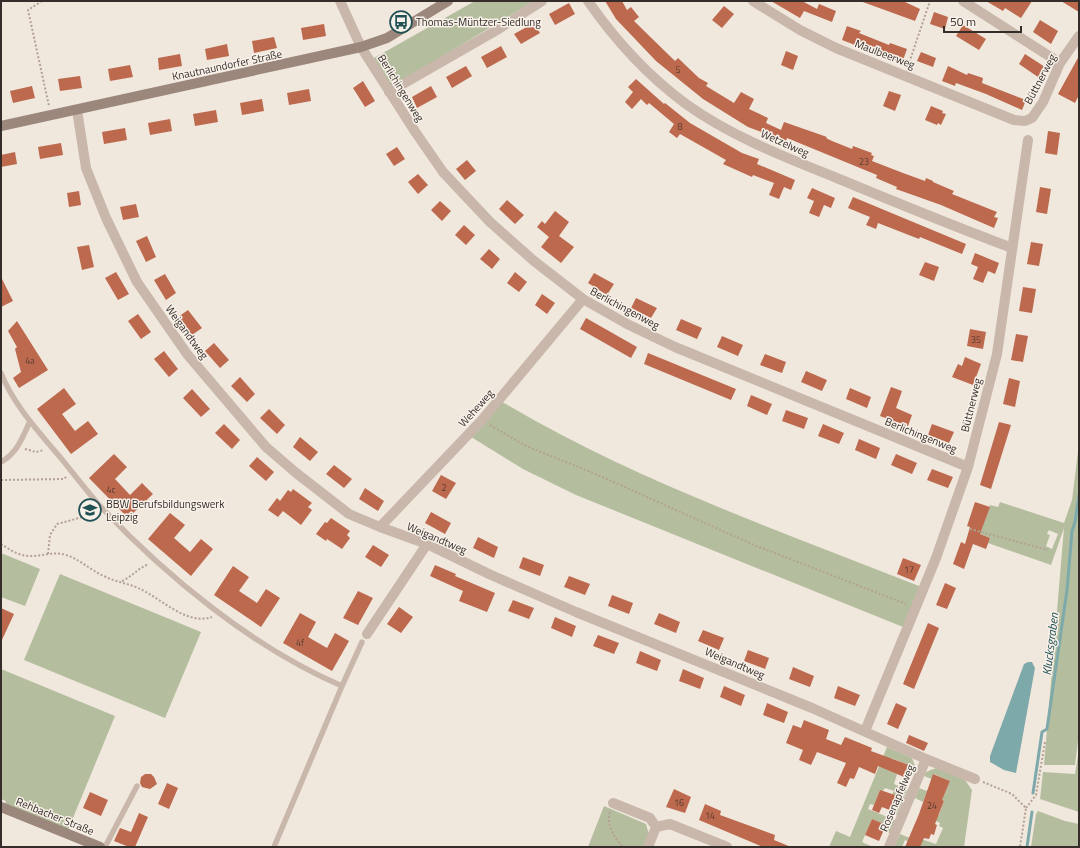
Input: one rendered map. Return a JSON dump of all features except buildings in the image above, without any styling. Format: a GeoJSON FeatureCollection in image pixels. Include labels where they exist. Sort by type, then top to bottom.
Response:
{"type":"FeatureCollection","features":[{"type":"Feature","properties":{"kind":"main road","name":"Knautnaundorfer Straße"},"geometry":{"type":"LineString","coordinates":[[1,126],[361,47],[387,38],[448,1]]}},
{"type":"Feature","properties":{"kind":"main road","name":"Rehbacher Straße"},"geometry":{"type":"LineString","coordinates":[[1,807],[100,847]]}},
{"type":"Feature","properties":{"kind":"street","name":"Berlichingenweg"},"geometry":{"type":"LineString","coordinates":[[340,1],[361,47],[389,92],[443,172],[496,226],[534,261],[583,299],[627,324],[675,347],[968,467]]}},
{"type":"Feature","properties":{"kind":"street"},"geometry":{"type":"LineString","coordinates":[[389,92],[497,30],[542,1]]}},
{"type":"Feature","properties":{"kind":"street","name":"Wetzelweg"},"geometry":{"type":"LineString","coordinates":[[588,1],[621,44],[655,79],[686,104],[736,134],[789,158],[1012,248]]}},
{"type":"Feature","properties":{"kind":"street","name":"Maulbeerweg"},"geometry":{"type":"LineString","coordinates":[[753,1],[770,13],[836,48],[1014,120]]}},
{"type":"Feature","properties":{"kind":"street"},"geometry":{"type":"LineString","coordinates":[[963,1],[1060,63]]}},
{"type":"Feature","properties":{"kind":"street","name":"Büttnerweg"},"geometry":{"type":"LineString","coordinates":[[1014,120],[1025,121],[1032,118],[1043,102],[1060,63],[1079,36]]}},
{"type":"Feature","properties":{"kind":"street","name":"Weigandtweg"},"geometry":{"type":"LineString","coordinates":[[77,110],[86,168],[106,218],[137,282],[187,354],[266,447],[295,472],[349,514],[380,528],[428,544],[490,575],[576,612],[706,664],[976,779]]}},
{"type":"Feature","properties":{"kind":"street","name":"Büttnerweg"},"geometry":{"type":"LineString","coordinates":[[865,731],[948,528],[968,467],[997,354],[1028,140]]}},
{"type":"Feature","properties":{"kind":"street","name":"Weheweg"},"geometry":{"type":"LineString","coordinates":[[380,528],[482,420],[583,299]]}},
{"type":"Feature","properties":{"kind":"street"},"geometry":{"type":"LineString","coordinates":[[365,638],[428,544]]}},
{"type":"Feature","properties":{"kind":"street","name":"Rosenapfelweg"},"geometry":{"type":"LineString","coordinates":[[889,847],[926,759]]}},
{"type":"Feature","properties":{"kind":"street"},"geometry":{"type":"LineString","coordinates":[[613,803],[650,818],[656,827]]}},
{"type":"Feature","properties":{"kind":"street"},"geometry":{"type":"LineString","coordinates":[[656,827],[670,824],[726,847]]}},
{"type":"Feature","properties":{"kind":"street"},"geometry":{"type":"LineString","coordinates":[[648,847],[656,827]]}},
{"type":"Feature","properties":{"kind":"lane"},"geometry":{"type":"LineString","coordinates":[[1,373],[6,386],[30,421],[72,472],[100,505],[157,561],[221,613],[265,645],[342,686]]}},
{"type":"Feature","properties":{"kind":"lane"},"geometry":{"type":"LineString","coordinates":[[1,462],[18,446],[30,421]]}},
{"type":"Feature","properties":{"kind":"lane"},"geometry":{"type":"LineString","coordinates":[[274,847],[342,686],[365,638]]}},
{"type":"Feature","properties":{"kind":"lane"},"geometry":{"type":"LineString","coordinates":[[105,847],[137,786]]}},
{"type":"Feature","properties":{"kind":"path"},"geometry":{"type":"LineString","coordinates":[[42,1],[28,10],[50,115]]}},
{"type":"Feature","properties":{"kind":"path"},"geometry":{"type":"LineString","coordinates":[[905,75],[919,38],[930,1]]}},
{"type":"Feature","properties":{"kind":"path"},"geometry":{"type":"LineString","coordinates":[[482,420],[526,446],[591,472],[754,545],[916,608]]}},
{"type":"Feature","properties":{"kind":"path"},"geometry":{"type":"LineString","coordinates":[[18,446],[36,452],[52,447]]}},
{"type":"Feature","properties":{"kind":"path"},"geometry":{"type":"LineString","coordinates":[[1,480],[64,479],[72,472]]}},
{"type":"Feature","properties":{"kind":"path"},"geometry":{"type":"LineString","coordinates":[[48,554],[50,535],[57,524],[83,517],[93,512],[100,505]]}},
{"type":"Feature","properties":{"kind":"path"},"geometry":{"type":"LineString","coordinates":[[970,528],[1039,549],[1048,550]]}},
{"type":"Feature","properties":{"kind":"path"},"geometry":{"type":"LineString","coordinates":[[1,544],[19,554],[31,556],[63,554],[75,558],[106,577],[122,581],[147,591],[176,610],[195,618],[207,618],[221,613]]}},
{"type":"Feature","properties":{"kind":"path"},"geometry":{"type":"LineString","coordinates":[[122,581],[133,576],[141,567],[157,561]]}},
{"type":"Feature","properties":{"kind":"path"},"geometry":{"type":"LineString","coordinates":[[1020,847],[1026,808],[1036,794],[1045,742]]}},
{"type":"Feature","properties":{"kind":"path"},"geometry":{"type":"LineString","coordinates":[[976,779],[1012,794],[1026,808]]}},
{"type":"Feature","properties":{"kind":"path"},"geometry":{"type":"LineString","coordinates":[[613,803],[609,815],[611,827],[616,839],[623,847]]}},
{"type":"Feature","properties":{"kind":"green space"},"geometry":{"type":"Polygon","coordinates":[[[475,1],[534,1],[395,85],[390,86],[374,58],[475,1]]]}},
{"type":"Feature","properties":{"kind":"green space"},"geometry":{"type":"Polygon","coordinates":[[[499,400],[550,429],[654,480],[762,525],[924,588],[908,629],[576,495],[523,469],[468,435],[499,400]]]}},
{"type":"Feature","properties":{"kind":"green space"},"geometry":{"type":"Polygon","coordinates":[[[1079,444],[1079,733],[1075,765],[1044,765],[1064,528],[1051,565],[988,543],[990,538],[980,534],[990,505],[998,507],[1000,502],[1064,523],[1072,500],[1079,444]],[[1049,530],[1047,534],[1050,535],[1046,546],[1052,549],[1058,534],[1049,530]]]}},
{"type":"Feature","properties":{"kind":"green space"},"geometry":{"type":"Polygon","coordinates":[[[1,553],[40,569],[25,606],[1,597],[1,553]]]}},
{"type":"Feature","properties":{"kind":"green space"},"geometry":{"type":"Polygon","coordinates":[[[60,574],[201,632],[165,718],[24,660],[60,574]]]}},
{"type":"Feature","properties":{"kind":"green space"},"geometry":{"type":"Polygon","coordinates":[[[1,669],[115,716],[68,830],[5,804],[6,801],[1,799],[1,669]]]}},
{"type":"Feature","properties":{"kind":"green space"},"geometry":{"type":"Polygon","coordinates":[[[887,747],[912,758],[916,768],[914,774],[907,771],[909,765],[891,758],[886,769],[897,774],[894,784],[907,790],[897,815],[891,813],[898,797],[892,794],[894,791],[885,788],[883,791],[880,790],[874,805],[870,804],[868,809],[895,820],[890,833],[883,831],[885,825],[872,819],[862,842],[873,847],[829,847],[836,831],[850,837],[887,747]]]}},
{"type":"Feature","properties":{"kind":"green space"},"geometry":{"type":"Polygon","coordinates":[[[1079,749],[1079,812],[1040,799],[1043,772],[1075,774],[1079,749]]]}},
{"type":"Feature","properties":{"kind":"green space"},"geometry":{"type":"Polygon","coordinates":[[[936,768],[965,780],[972,790],[964,847],[920,847],[905,840],[902,847],[894,847],[900,834],[920,842],[921,839],[936,844],[943,828],[939,826],[940,823],[929,818],[931,813],[939,815],[944,801],[926,794],[923,802],[915,798],[919,788],[943,797],[950,781],[934,774],[932,779],[924,776],[926,772],[936,768]]]}},
{"type":"Feature","properties":{"kind":"green space"},"geometry":{"type":"Polygon","coordinates":[[[604,806],[646,824],[649,835],[644,847],[588,847],[604,806]]]}},
{"type":"Feature","properties":{"kind":"green space"},"geometry":{"type":"Polygon","coordinates":[[[1038,811],[1065,821],[1079,824],[1079,847],[1031,847],[1036,814],[1038,811]]]}},
{"type":"Feature","properties":{"kind":"water"},"geometry":{"type":"Polygon","coordinates":[[[1032,662],[1035,668],[1016,773],[1004,770],[990,762],[990,756],[1024,664],[1032,662]]]}},
{"type":"Feature","properties":{"kind":"waterway","name":"Klucksgraben"},"geometry":{"type":"LineString","coordinates":[[1033,793],[1042,732],[1047,729],[1067,590],[1072,531],[1075,522],[1079,495]]}},
{"type":"Feature","properties":{"kind":"waterway","name":"Klucksgraben"},"geometry":{"type":"LineString","coordinates":[[1027,847],[1032,812]]}},
{"type":"Feature","properties":{"kind":"place","name":"Thomas-Müntzer-Siedlung"},"geometry":{"type":"Point","coordinates":[401,22]}},
{"type":"Feature","properties":{"kind":"place","name":"BBW Berufsbildungswerk Leipzig"},"geometry":{"type":"Point","coordinates":[90,510]}}]}
